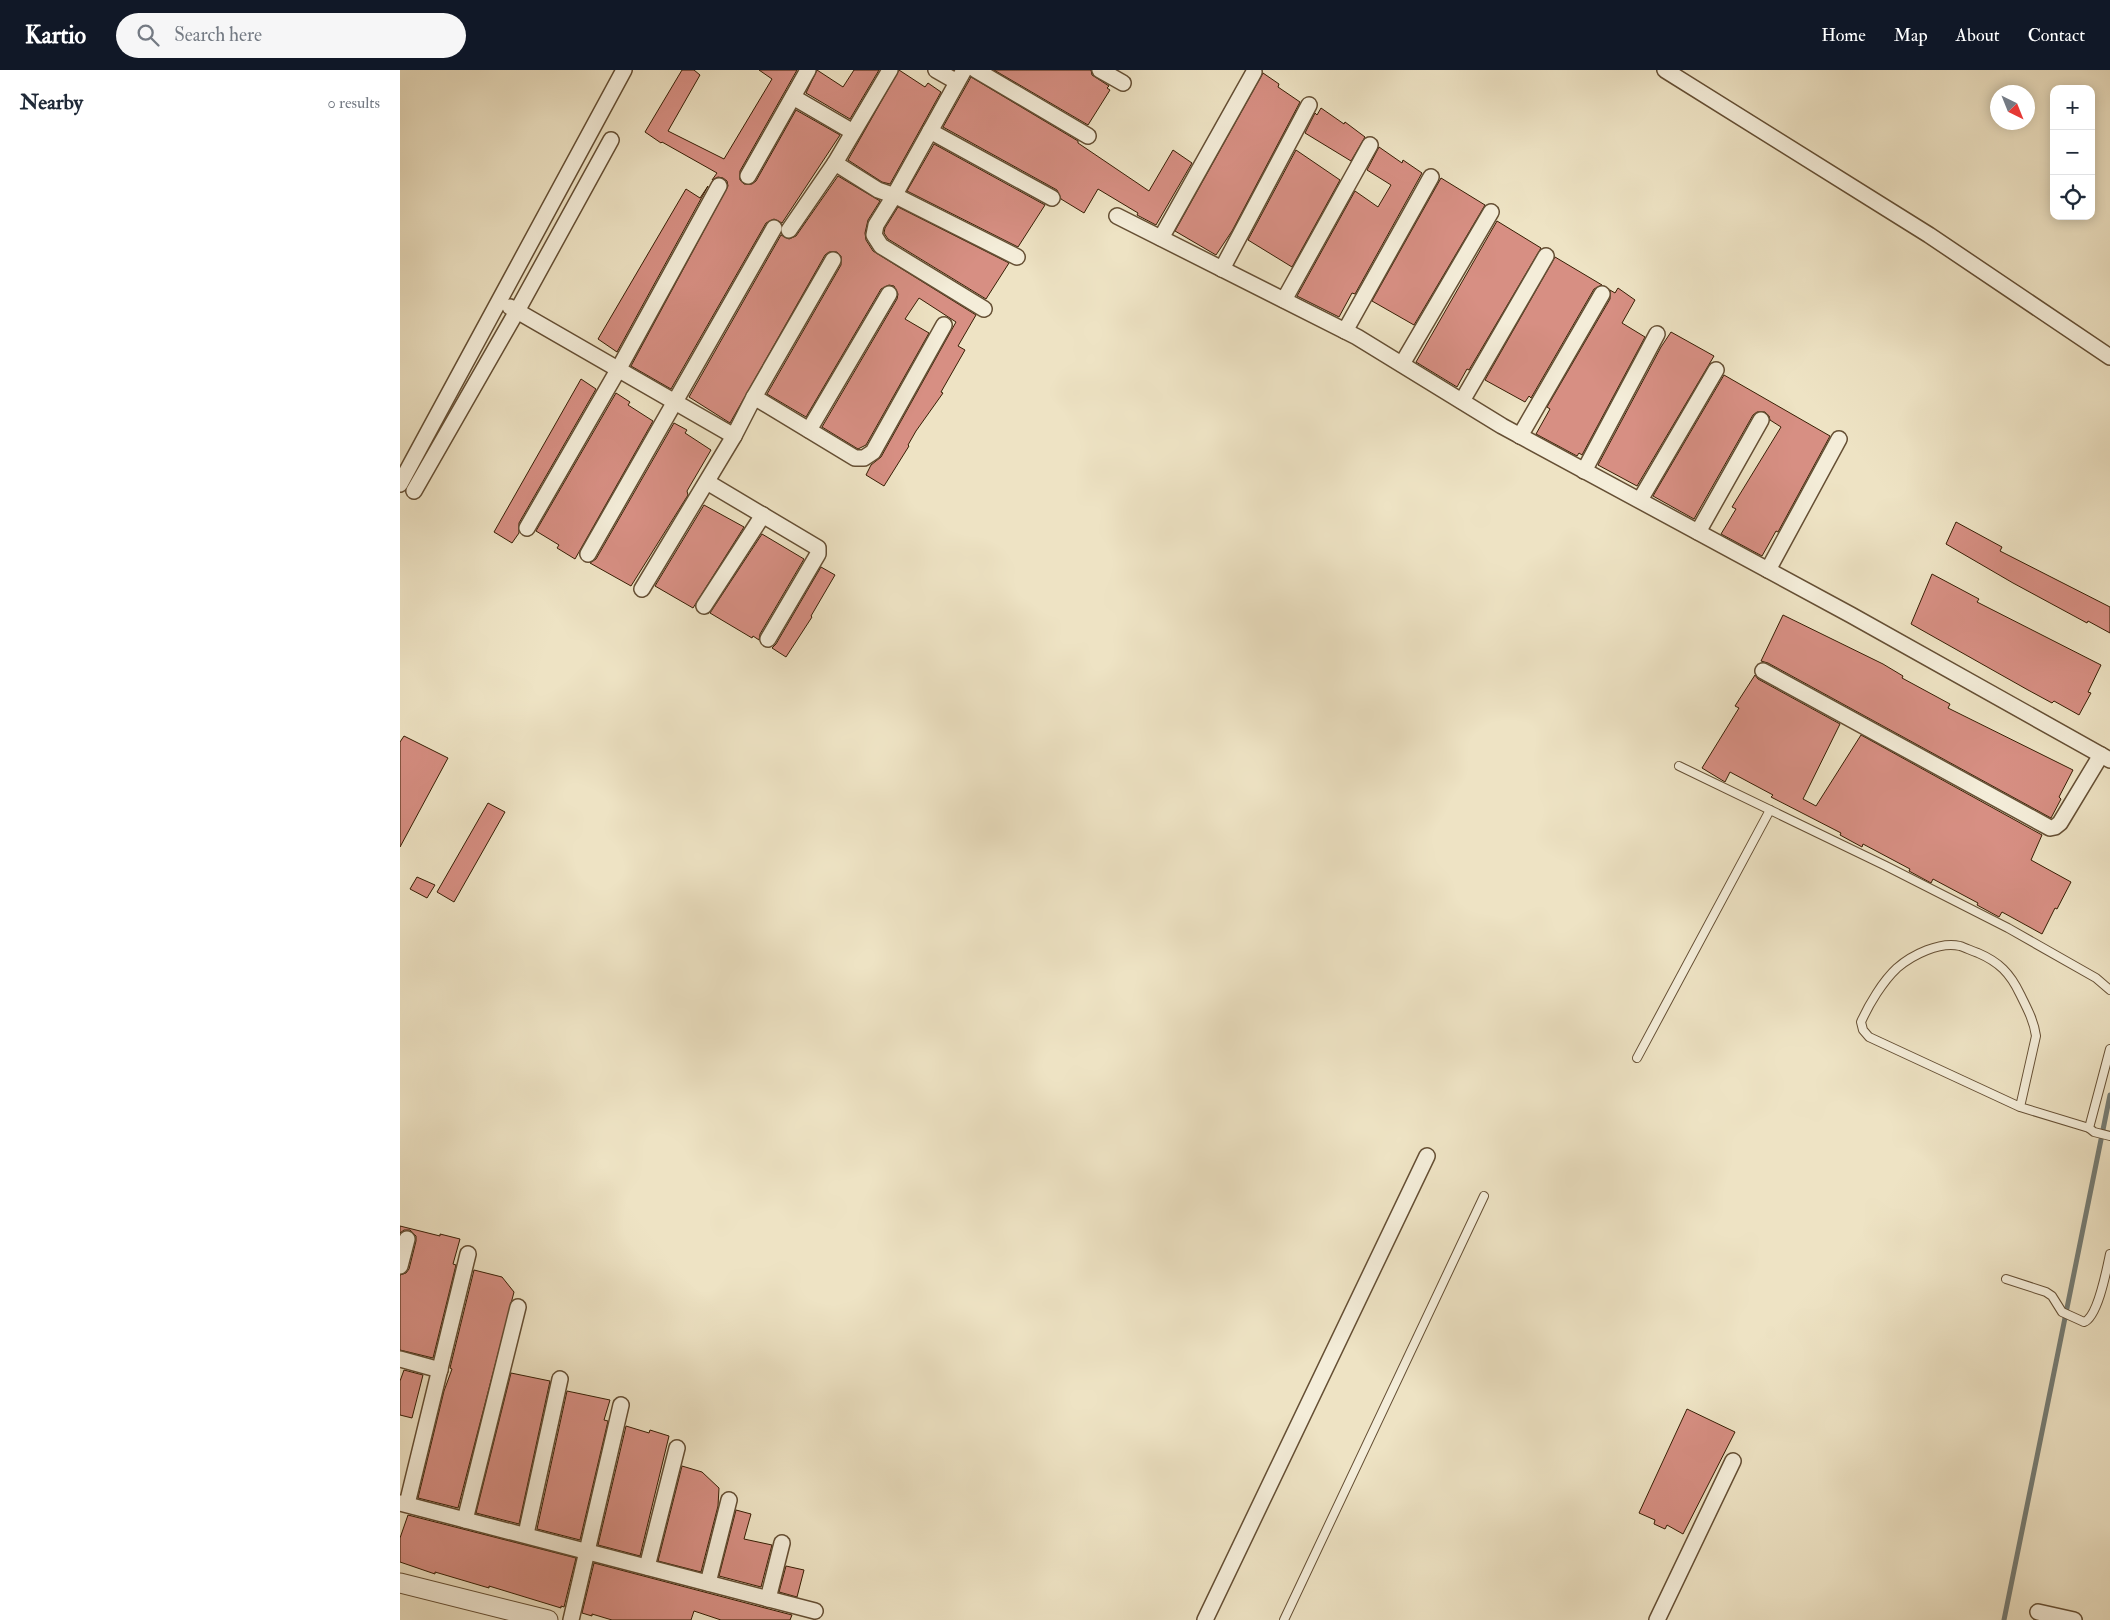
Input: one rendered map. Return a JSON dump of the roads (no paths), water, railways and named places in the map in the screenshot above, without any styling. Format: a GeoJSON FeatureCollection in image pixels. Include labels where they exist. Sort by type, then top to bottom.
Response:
{"type":"FeatureCollection","features":[{"type":"Feature","properties":{"kind":"street"},"geometry":{"type":"LineString","coordinates":[[400,484],[624,70]]}},
{"type":"Feature","properties":{"kind":"street"},"geometry":{"type":"LineString","coordinates":[[748,176],[808,70]]}},
{"type":"Feature","properties":{"kind":"street"},"geometry":{"type":"LineString","coordinates":[[789,230],[835,164],[890,70]]}},
{"type":"Feature","properties":{"kind":"street"},"geometry":{"type":"LineString","coordinates":[[936,70],[961,76],[876,225],[874,235],[881,246],[984,309]]}},
{"type":"Feature","properties":{"kind":"street"},"geometry":{"type":"LineString","coordinates":[[976,70],[1088,136]]}},
{"type":"Feature","properties":{"kind":"street"},"geometry":{"type":"LineString","coordinates":[[1100,70],[1123,83]]}},
{"type":"Feature","properties":{"kind":"street"},"geometry":{"type":"LineString","coordinates":[[1665,70],[1929,235],[2110,357]]}},
{"type":"Feature","properties":{"kind":"street"},"geometry":{"type":"LineString","coordinates":[[1161,238],[1254,72]]}},
{"type":"Feature","properties":{"kind":"street"},"geometry":{"type":"LineString","coordinates":[[793,97],[853,132]]}},
{"type":"Feature","properties":{"kind":"street"},"geometry":{"type":"LineString","coordinates":[[1222,269],[1309,105]]}},
{"type":"Feature","properties":{"kind":"street"},"geometry":{"type":"LineString","coordinates":[[930,132],[1052,198]]}},
{"type":"Feature","properties":{"kind":"street"},"geometry":{"type":"LineString","coordinates":[[414,491],[517,311],[610,140]]}},
{"type":"Feature","properties":{"kind":"street"},"geometry":{"type":"LineString","coordinates":[[1284,300],[1370,145]]}},
{"type":"Feature","properties":{"kind":"street"},"geometry":{"type":"LineString","coordinates":[[835,164],[878,190],[894,196],[1017,257]]}},
{"type":"Feature","properties":{"kind":"street"},"geometry":{"type":"LineString","coordinates":[[1345,331],[1431,177]]}},
{"type":"Feature","properties":{"kind":"street"},"geometry":{"type":"LineString","coordinates":[[527,528],[618,370],[719,186]]}},
{"type":"Feature","properties":{"kind":"street"},"geometry":{"type":"LineString","coordinates":[[1402,364],[1491,212]]}},
{"type":"Feature","properties":{"kind":"street"},"geometry":{"type":"LineString","coordinates":[[1118,216],[1345,331],[1520,436],[1768,570],[2105,758],[2060,823],[2050,828],[1763,672]]}},
{"type":"Feature","properties":{"kind":"street"},"geometry":{"type":"LineString","coordinates":[[588,554],[774,228]]}},
{"type":"Feature","properties":{"kind":"street"},"geometry":{"type":"LineString","coordinates":[[1462,401],[1546,256]]}},
{"type":"Feature","properties":{"kind":"street"},"geometry":{"type":"LineString","coordinates":[[642,588],[734,436],[754,397],[833,260]]}},
{"type":"Feature","properties":{"kind":"street"},"geometry":{"type":"LineString","coordinates":[[810,430],[890,294]]}},
{"type":"Feature","properties":{"kind":"street"},"geometry":{"type":"LineString","coordinates":[[1520,436],[1602,294]]}},
{"type":"Feature","properties":{"kind":"street"},"geometry":{"type":"LineString","coordinates":[[500,301],[734,436]]}},
{"type":"Feature","properties":{"kind":"street"},"geometry":{"type":"LineString","coordinates":[[754,397],[855,458],[864,458],[873,452],[944,325]]}},
{"type":"Feature","properties":{"kind":"street"},"geometry":{"type":"LineString","coordinates":[[1584,470],[1657,334]]}},
{"type":"Feature","properties":{"kind":"street"},"geometry":{"type":"LineString","coordinates":[[1640,500],[1716,370]]}},
{"type":"Feature","properties":{"kind":"street"},"geometry":{"type":"LineString","coordinates":[[1698,532],[1761,420]]}},
{"type":"Feature","properties":{"kind":"street"},"geometry":{"type":"LineString","coordinates":[[1768,570],[1839,439]]}},
{"type":"Feature","properties":{"kind":"street"},"geometry":{"type":"LineString","coordinates":[[707,482],[818,548],[818,554],[768,639]]}},
{"type":"Feature","properties":{"kind":"street"},"geometry":{"type":"LineString","coordinates":[[704,606],[763,515]]}},
{"type":"Feature","properties":{"kind":"street"},"geometry":{"type":"LineString","coordinates":[[1206,1620],[1427,1156]]}},
{"type":"Feature","properties":{"kind":"street"},"geometry":{"type":"LineString","coordinates":[[400,1266],[407,1239]]}},
{"type":"Feature","properties":{"kind":"street"},"geometry":{"type":"LineString","coordinates":[[468,1254],[440,1370],[404,1504],[526,1534],[587,1552],[815,1611]]}},
{"type":"Feature","properties":{"kind":"street"},"geometry":{"type":"LineString","coordinates":[[464,1520],[518,1307]]}},
{"type":"Feature","properties":{"kind":"street"},"geometry":{"type":"LineString","coordinates":[[400,1360],[440,1370]]}},
{"type":"Feature","properties":{"kind":"street"},"geometry":{"type":"LineString","coordinates":[[526,1534],[560,1379]]}},
{"type":"Feature","properties":{"kind":"street"},"geometry":{"type":"LineString","coordinates":[[571,1620],[621,1405]]}},
{"type":"Feature","properties":{"kind":"street"},"geometry":{"type":"LineString","coordinates":[[647,1567],[677,1448]]}},
{"type":"Feature","properties":{"kind":"street"},"geometry":{"type":"LineString","coordinates":[[1657,1620],[1733,1461]]}},
{"type":"Feature","properties":{"kind":"street"},"geometry":{"type":"LineString","coordinates":[[708,1583],[729,1500]]}},
{"type":"Feature","properties":{"kind":"street"},"geometry":{"type":"LineString","coordinates":[[768,1599],[782,1543]]}},
{"type":"Feature","properties":{"kind":"street"},"geometry":{"type":"LineString","coordinates":[[400,1582],[548,1620]]}},
{"type":"Feature","properties":{"kind":"street"},"geometry":{"type":"LineString","coordinates":[[2038,1612],[2074,1620]]}},
{"type":"Feature","properties":{"kind":"lane"},"geometry":{"type":"LineString","coordinates":[[1679,766],[1886,866],[2008,928],[2096,978],[2110,990]]}},
{"type":"Feature","properties":{"kind":"lane"},"geometry":{"type":"LineString","coordinates":[[1637,1058],[1770,810]]}},
{"type":"Feature","properties":{"kind":"lane"},"geometry":{"type":"LineString","coordinates":[[2020,1107],[2036,1036],[2035,1025],[2029,1010],[2011,976],[2001,965],[1990,958],[1959,946],[1939,946],[1916,956],[1897,969],[1874,1000],[1861,1022],[1863,1030],[1868,1037],[2020,1107],[2110,1136]]}},
{"type":"Feature","properties":{"kind":"lane"},"geometry":{"type":"LineString","coordinates":[[2092,1130],[2110,1049]]}},
{"type":"Feature","properties":{"kind":"lane"},"geometry":{"type":"LineString","coordinates":[[1284,1620],[1484,1196]]}},
{"type":"Feature","properties":{"kind":"lane"},"geometry":{"type":"LineString","coordinates":[[2006,1279],[2046,1292],[2052,1296],[2062,1312],[2084,1322],[2091,1317],[2104,1282],[2110,1254]]}},
{"type":"Feature","properties":{"kind":"waterway"},"geometry":{"type":"LineString","coordinates":[[2004,1620],[2110,1095]]}}]}
